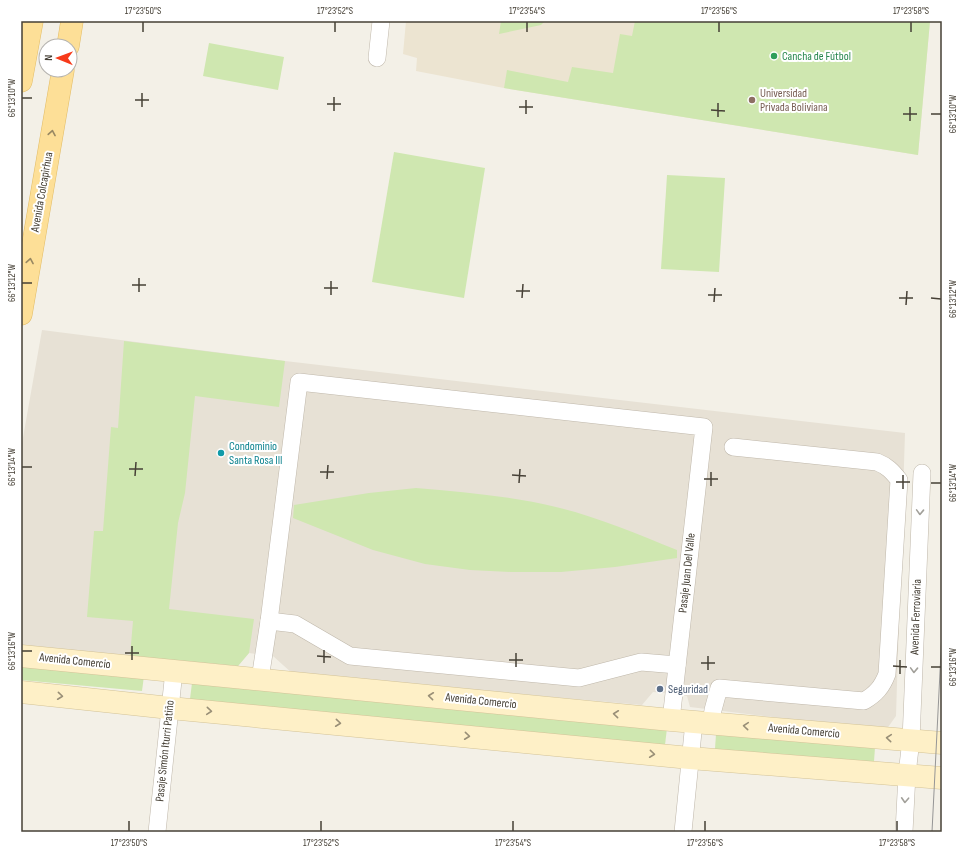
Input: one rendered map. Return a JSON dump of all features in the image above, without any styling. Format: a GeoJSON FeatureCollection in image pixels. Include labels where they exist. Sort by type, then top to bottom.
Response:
{"type":"FeatureCollection","features":[{"type":"Feature","properties":{"kind":"main road"},"geometry":{"type":"LineString","coordinates":[[21,82],[32,21]]}},
{"type":"Feature","properties":{"kind":"main road"},"geometry":{"type":"LineString","coordinates":[[69,38],[72,21]]}},
{"type":"Feature","properties":{"kind":"main road","name":"Avenida Colcapirhua"},"geometry":{"type":"LineString","coordinates":[[21,314],[27,239],[61,78]]}},
{"type":"Feature","properties":{"kind":"street"},"geometry":{"type":"LineString","coordinates":[[377,58],[381,21]]}},
{"type":"Feature","properties":{"kind":"street","name":"Pasaje Juan Del Valle"},"geometry":{"type":"LineString","coordinates":[[269,621],[299,382],[704,426],[671,720]]}},
{"type":"Feature","properties":{"kind":"street"},"geometry":{"type":"LineString","coordinates":[[683,832],[690,758],[702,722],[712,710],[719,688],[864,701],[873,695],[882,685],[887,674],[899,480],[893,471],[877,462],[733,447]]}},
{"type":"Feature","properties":{"kind":"street","name":"Avenida Ferroviaria"},"geometry":{"type":"LineString","coordinates":[[904,832],[907,774],[911,740],[922,473]]}},
{"type":"Feature","properties":{"kind":"street"},"geometry":{"type":"LineString","coordinates":[[260,679],[269,621],[295,624],[350,656],[579,678],[642,662],[677,665]]}},
{"type":"Feature","properties":{"kind":"street","name":"Avenida Comercio"},"geometry":{"type":"LineString","coordinates":[[21,656],[671,720],[942,743]]}},
{"type":"Feature","properties":{"kind":"street","name":"Pasaje Simón Iturri Patiño"},"geometry":{"type":"LineString","coordinates":[[157,832],[174,671]]}},
{"type":"Feature","properties":{"kind":"street"},"geometry":{"type":"LineString","coordinates":[[21,692],[170,708],[690,758],[907,774],[942,778]]}},
{"type":"Feature","properties":{"kind":"shaded area","name":"Universidad Privada Boliviana"},"geometry":{"type":"Polygon","coordinates":[[[406,21],[930,21],[918,155],[504,88],[416,71],[417,58],[403,54],[406,21]]]}},
{"type":"Feature","properties":{"kind":"shaded area"},"geometry":{"type":"Polygon","coordinates":[[[42,330],[285,361],[905,433],[896,716],[886,730],[869,729],[690,707],[687,696],[653,692],[642,705],[293,674],[273,656],[249,653],[238,666],[21,646],[21,449],[42,330]]]}},
{"type":"Feature","properties":{"kind":"green space"},"geometry":{"type":"Polygon","coordinates":[[[501,21],[545,21],[541,25],[499,34],[501,21]]]}},
{"type":"Feature","properties":{"kind":"green space","name":"Cancha de Fútbol"},"geometry":{"type":"Polygon","coordinates":[[[635,21],[930,21],[918,155],[504,88],[507,70],[568,82],[572,67],[613,73],[620,34],[632,36],[635,21]]]}},
{"type":"Feature","properties":{"kind":"green space"},"geometry":{"type":"Polygon","coordinates":[[[209,43],[284,57],[278,90],[203,76],[209,43]]]}},
{"type":"Feature","properties":{"kind":"green space"},"geometry":{"type":"Polygon","coordinates":[[[394,152],[485,168],[464,298],[372,282],[394,152]]]}},
{"type":"Feature","properties":{"kind":"green space"},"geometry":{"type":"Polygon","coordinates":[[[667,175],[725,178],[719,272],[661,269],[667,175]]]}},
{"type":"Feature","properties":{"kind":"green space"},"geometry":{"type":"Polygon","coordinates":[[[124,341],[285,361],[279,407],[195,396],[185,493],[178,523],[169,609],[254,619],[249,653],[238,666],[130,656],[133,621],[87,617],[94,531],[103,531],[111,427],[118,428],[124,341]]]}},
{"type":"Feature","properties":{"kind":"green space"},"geometry":{"type":"Polygon","coordinates":[[[416,488],[504,497],[572,511],[617,526],[677,550],[677,558],[615,567],[561,572],[470,570],[425,564],[373,550],[293,518],[294,505],[369,493],[416,488]]]}},
{"type":"Feature","properties":{"kind":"green space"},"geometry":{"type":"Polygon","coordinates":[[[21,665],[144,676],[142,691],[21,680],[21,665]]]}},
{"type":"Feature","properties":{"kind":"green space"},"geometry":{"type":"Polygon","coordinates":[[[192,683],[667,728],[665,745],[190,699],[192,683]]]}},
{"type":"Feature","properties":{"kind":"green space"},"geometry":{"type":"Polygon","coordinates":[[[716,734],[875,747],[874,762],[715,749],[716,734]]]}},
{"type":"Feature","properties":{"kind":"tram line"},"geometry":{"type":"LineString","coordinates":[[932,832],[942,632]]}},
{"type":"Feature","properties":{"kind":"place","name":"Cancha de Fútbol"},"geometry":{"type":"Point","coordinates":[774,56]}},
{"type":"Feature","properties":{"kind":"place","name":"Universidad Privada Boliviana"},"geometry":{"type":"Point","coordinates":[752,100]}},
{"type":"Feature","properties":{"kind":"place","name":"Condominio Santa Rosa III"},"geometry":{"type":"Point","coordinates":[221,453]}},
{"type":"Feature","properties":{"kind":"place","name":"Seguridad"},"geometry":{"type":"Point","coordinates":[660,689]}}]}
